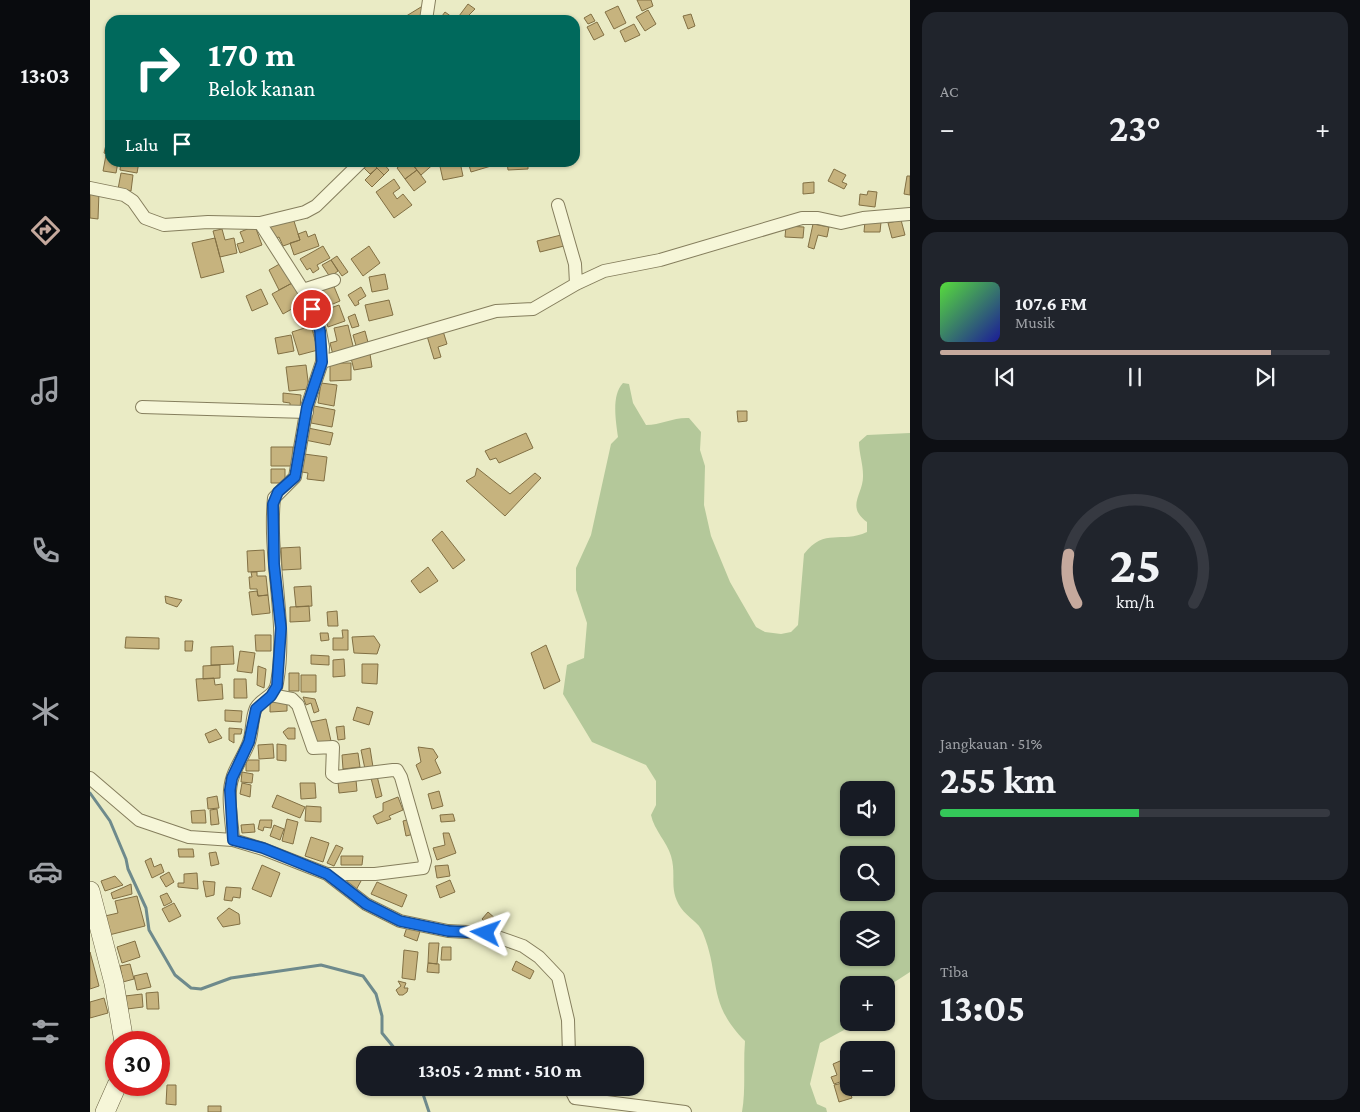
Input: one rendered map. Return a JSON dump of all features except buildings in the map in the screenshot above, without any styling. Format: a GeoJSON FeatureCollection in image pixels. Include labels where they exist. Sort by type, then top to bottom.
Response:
{"type":"FeatureCollection","features":[{"type":"Feature","properties":{"kind":"street"},"geometry":{"type":"LineString","coordinates":[[427,15],[430,0]]}},
{"type":"Feature","properties":{"kind":"street"},"geometry":{"type":"LineString","coordinates":[[90,188],[111,190],[124,195],[133,201],[145,218],[164,225],[208,222],[260,224],[310,209],[356,167]]}},
{"type":"Feature","properties":{"kind":"street"},"geometry":{"type":"LineString","coordinates":[[558,205],[575,264],[576,284]]}},
{"type":"Feature","properties":{"kind":"street"},"geometry":{"type":"LineString","coordinates":[[322,362],[496,311],[533,309],[576,284],[604,271],[660,260],[802,218],[818,218],[841,223],[863,218],[910,214]]}},
{"type":"Feature","properties":{"kind":"street"},"geometry":{"type":"LineString","coordinates":[[233,840],[230,790],[232,778],[249,742],[256,709],[271,696],[277,686],[281,628],[274,564],[274,498],[295,477],[306,412],[322,362],[320,331],[304,290],[260,224]]}},
{"type":"Feature","properties":{"kind":"street"},"geometry":{"type":"LineString","coordinates":[[304,290],[334,280]]}},
{"type":"Feature","properties":{"kind":"street"},"geometry":{"type":"LineString","coordinates":[[142,407],[306,412]]}},
{"type":"Feature","properties":{"kind":"street"},"geometry":{"type":"LineString","coordinates":[[271,696],[292,699],[298,705],[313,748],[332,747],[332,774],[336,778],[392,770],[397,770],[401,776],[425,861],[423,868],[375,874],[327,874]]}},
{"type":"Feature","properties":{"kind":"street"},"geometry":{"type":"LineString","coordinates":[[90,778],[140,820],[189,837],[233,840],[263,848],[327,874],[366,904],[400,921],[448,931],[495,935],[523,946],[539,957],[558,977],[562,987],[568,1020],[569,1046]]}},
{"type":"Feature","properties":{"kind":"street"},"geometry":{"type":"LineString","coordinates":[[90,891],[114,983],[122,1031]]}},
{"type":"Feature","properties":{"kind":"street"},"geometry":{"type":"LineString","coordinates":[[105,1112],[112,1096]]}},
{"type":"Feature","properties":{"kind":"street"},"geometry":{"type":"LineString","coordinates":[[574,1096],[575,1098],[685,1112]]}},
{"type":"Feature","properties":{"kind":"green space"},"geometry":{"type":"Polygon","coordinates":[[[623,383],[629,384],[633,403],[646,425],[689,418],[701,432],[700,450],[705,466],[704,505],[711,536],[730,582],[756,627],[765,632],[781,634],[791,632],[798,625],[804,554],[812,546],[826,538],[849,537],[867,532],[867,522],[857,511],[856,505],[863,482],[859,442],[867,435],[910,433],[910,972],[895,982],[895,976],[840,976],[840,1031],[842,1031],[820,1043],[810,1084],[817,1104],[826,1108],[827,1112],[742,1112],[745,1041],[733,1027],[719,1001],[712,963],[701,929],[681,908],[677,901],[671,856],[651,815],[656,805],[656,781],[646,765],[592,742],[563,694],[567,665],[584,658],[587,623],[576,590],[576,568],[591,535],[611,444],[618,437],[615,409],[617,394],[623,383]]]}},
{"type":"Feature","properties":{"kind":"waterway"},"geometry":{"type":"LineString","coordinates":[[90,793],[110,821],[126,859],[128,869],[146,908],[149,930],[175,975],[191,988],[201,989],[231,978],[321,965],[363,976],[376,994],[382,1016],[382,1033],[393,1046]]}},
{"type":"Feature","properties":{"kind":"waterway"},"geometry":{"type":"LineString","coordinates":[[424,1096],[429,1112]]}},
{"type":"Feature","properties":{"kind":"route"},"geometry":{"type":"LineString","coordinates":[[312,309],[320,331],[323,347],[322,362],[307,407],[295,477],[278,492],[273,504],[274,564],[281,628],[281,652],[277,686],[271,696],[259,704],[256,709],[251,723],[249,742],[232,778],[230,790],[233,840],[263,848],[327,874],[356,898],[400,921],[448,931],[486,933]]}}]}
